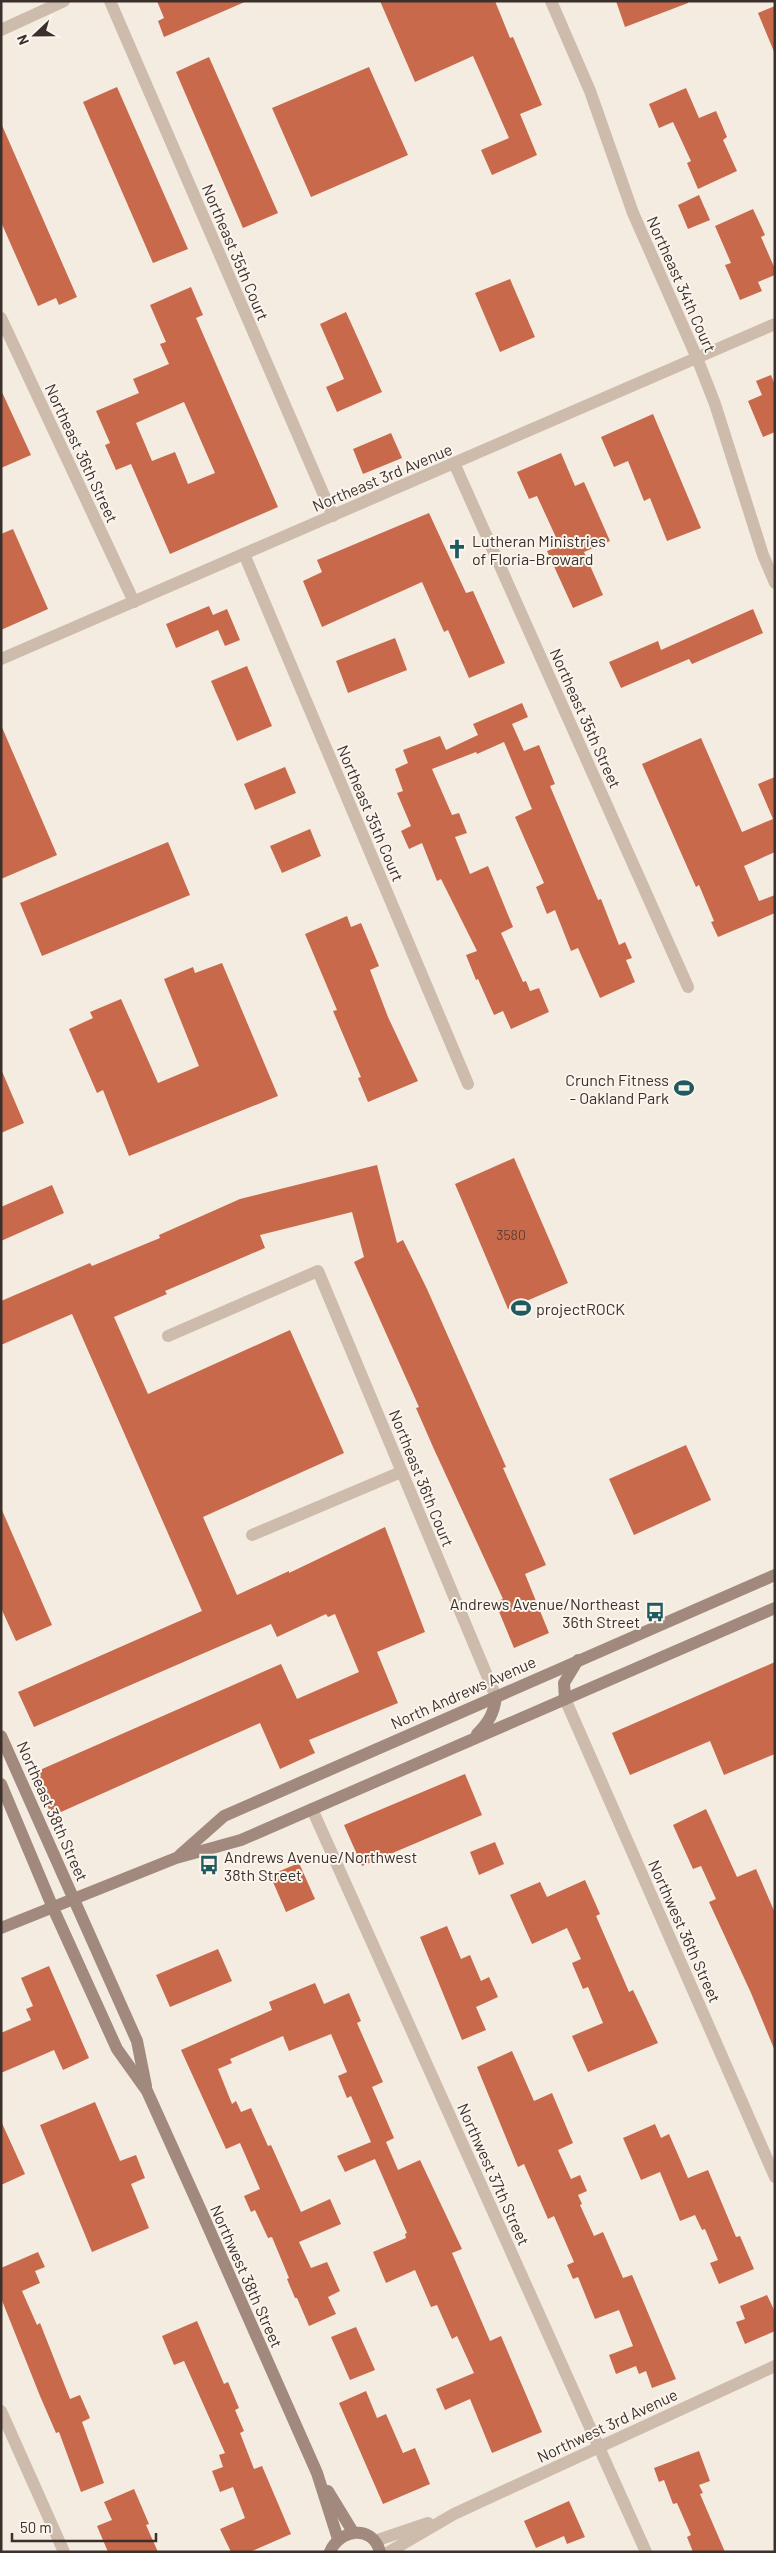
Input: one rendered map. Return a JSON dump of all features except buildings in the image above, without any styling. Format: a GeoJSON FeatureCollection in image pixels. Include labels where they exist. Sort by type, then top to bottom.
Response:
{"type":"FeatureCollection","features":[{"type":"Feature","properties":{"kind":"main road","name":"North Andrews Avenue"},"geometry":{"type":"LineString","coordinates":[[176,1858],[224,1816],[775,1575]]}},
{"type":"Feature","properties":{"kind":"main road","name":"North Andrews Avenue"},"geometry":{"type":"LineString","coordinates":[[1,1928],[176,1858],[241,1840],[775,1608]]}},
{"type":"Feature","properties":{"kind":"main road"},"geometry":{"type":"LineString","coordinates":[[565,1699],[564,1683],[578,1660]]}},
{"type":"Feature","properties":{"kind":"main road"},"geometry":{"type":"LineString","coordinates":[[472,1739],[489,1722],[494,1711],[496,1697]]}},
{"type":"Feature","properties":{"kind":"main road","name":"Northeast 38th Street"},"geometry":{"type":"LineString","coordinates":[[1,1736],[74,1900]]}},
{"type":"Feature","properties":{"kind":"main road"},"geometry":{"type":"LineString","coordinates":[[1,1784],[53,1908]]}},
{"type":"Feature","properties":{"kind":"main road","name":"Northwest 38th Street"},"geometry":{"type":"LineString","coordinates":[[74,1900],[137,2041],[147,2091]]}},
{"type":"Feature","properties":{"kind":"main road","name":"Northwest 38th Street"},"geometry":{"type":"LineString","coordinates":[[53,1908],[117,2049],[147,2091],[317,2474],[338,2539]]}},
{"type":"Feature","properties":{"kind":"main road","name":"Northwest 38th Street"},"geometry":{"type":"LineString","coordinates":[[317,2474],[352,2532]]}},
{"type":"Feature","properties":{"kind":"main road"},"geometry":{"type":"LineString","coordinates":[[330,2552],[338,2539],[352,2532],[361,2532],[378,2546]]}},
{"type":"Feature","properties":{"kind":"street"},"geometry":{"type":"LineString","coordinates":[[1,30],[64,1]]}},
{"type":"Feature","properties":{"kind":"street","name":"Northeast 35th Court"},"geometry":{"type":"LineString","coordinates":[[110,1],[333,516]]}},
{"type":"Feature","properties":{"kind":"street","name":"Northeast 34th Court"},"geometry":{"type":"LineString","coordinates":[[551,1],[590,91],[633,214],[697,358],[714,404],[763,555],[775,583]]}},
{"type":"Feature","properties":{"kind":"street","name":"Northeast 36th Street"},"geometry":{"type":"LineString","coordinates":[[2,321],[134,602]]}},
{"type":"Feature","properties":{"kind":"street","name":"Northeast 3rd Avenue"},"geometry":{"type":"LineString","coordinates":[[1,659],[775,324]]}},
{"type":"Feature","properties":{"kind":"street","name":"Northeast 35th Street"},"geometry":{"type":"LineString","coordinates":[[454,463],[688,987]]}},
{"type":"Feature","properties":{"kind":"street","name":"Northeast 35th Court"},"geometry":{"type":"LineString","coordinates":[[244,554],[468,1084]]}},
{"type":"Feature","properties":{"kind":"street","name":"Northeast 36th Court"},"geometry":{"type":"LineString","coordinates":[[168,1336],[318,1271],[496,1697]]}},
{"type":"Feature","properties":{"kind":"street"},"geometry":{"type":"LineString","coordinates":[[252,1535],[401,1472]]}},
{"type":"Feature","properties":{"kind":"street","name":"Northwest 36th Street"},"geometry":{"type":"LineString","coordinates":[[565,1699],[775,2177]]}},
{"type":"Feature","properties":{"kind":"street","name":"Northwest 37th Street"},"geometry":{"type":"LineString","coordinates":[[312,1809],[646,2552]]}},
{"type":"Feature","properties":{"kind":"street","name":"Northwest 3rd Avenue"},"geometry":{"type":"LineString","coordinates":[[378,2546],[454,2514],[775,2366]]}},
{"type":"Feature","properties":{"kind":"street"},"geometry":{"type":"LineString","coordinates":[[1,2411],[64,2552]]}},
{"type":"Feature","properties":{"kind":"street","name":"Northwest 3rd Avenue"},"geometry":{"type":"LineString","coordinates":[[389,2552],[454,2514]]}},
{"type":"Feature","properties":{"kind":"place","name":"Lutheran Ministries of Floria-Broward"},"geometry":{"type":"Point","coordinates":[457,549]}},
{"type":"Feature","properties":{"kind":"place","name":"Crunch Fitness - Oakland Park"},"geometry":{"type":"Point","coordinates":[684,1088]}},
{"type":"Feature","properties":{"kind":"place","name":"projectROCK"},"geometry":{"type":"Point","coordinates":[521,1308]}},
{"type":"Feature","properties":{"kind":"place","name":"Andrews Avenue/Northeast 36th Street"},"geometry":{"type":"Point","coordinates":[655,1612]}},
{"type":"Feature","properties":{"kind":"place","name":"Andrews Avenue/Northwest 38th Street"},"geometry":{"type":"Point","coordinates":[209,1865]}}]}
